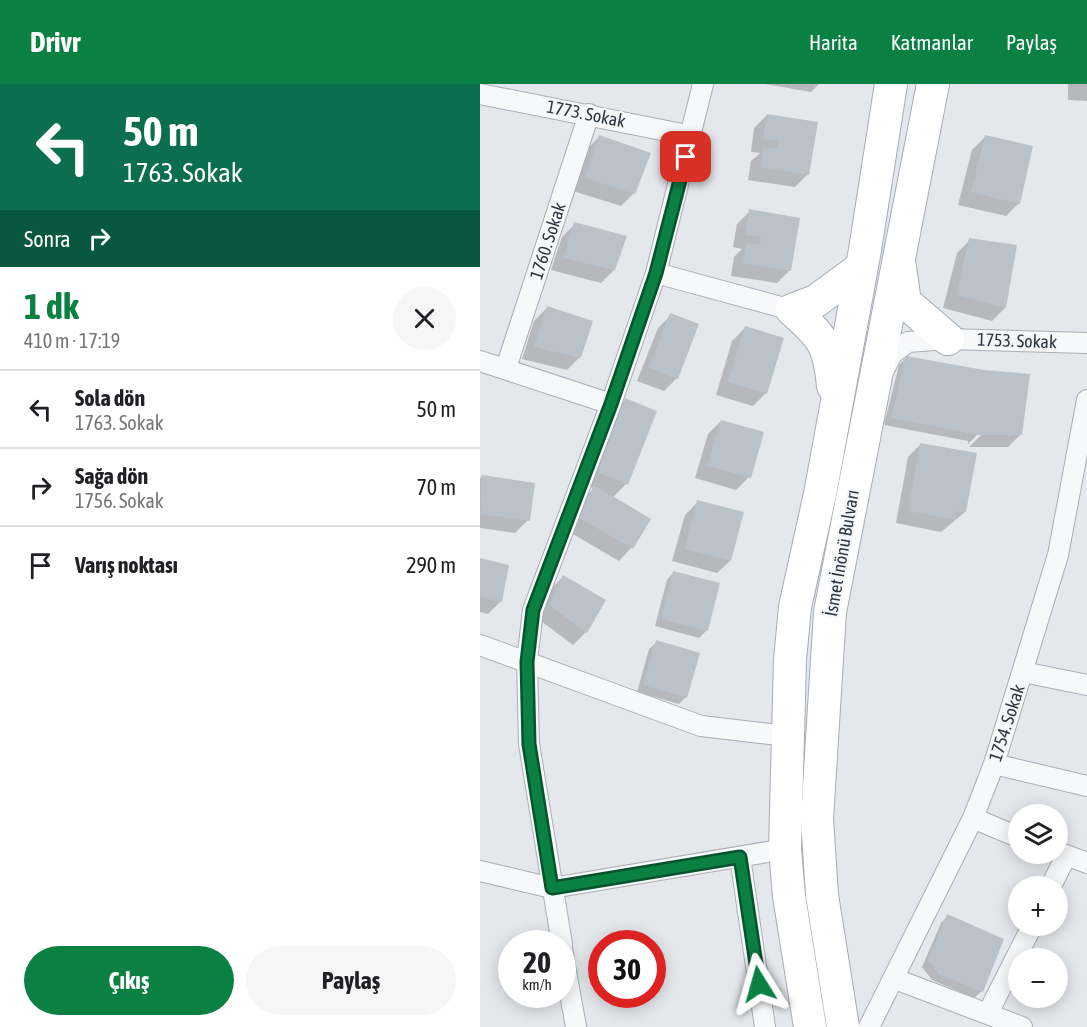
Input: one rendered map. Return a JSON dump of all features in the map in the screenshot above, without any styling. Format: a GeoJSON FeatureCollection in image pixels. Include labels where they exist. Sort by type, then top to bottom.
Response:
{"type":"FeatureCollection","features":[{"type":"Feature","properties":{"kind":"main road","name":"İsmet İnönü Bulvarı"},"geometry":{"type":"LineString","coordinates":[[810,1027],[789,896],[785,849],[787,736],[795,608],[861,268],[891,84]]}},
{"type":"Feature","properties":{"kind":"main road","name":"İsmet İnönü Bulvarı"},"geometry":{"type":"LineString","coordinates":[[843,1027],[822,895],[817,819],[830,612],[933,84]]}},
{"type":"Feature","properties":{"kind":"main road"},"geometry":{"type":"LineString","coordinates":[[898,258],[905,302],[948,339]]}},
{"type":"Feature","properties":{"kind":"main road"},"geometry":{"type":"LineString","coordinates":[[835,405],[830,358],[819,333],[792,310],[816,301],[861,268]]}},
{"type":"Feature","properties":{"kind":"street"},"geometry":{"type":"LineString","coordinates":[[559,930],[529,744],[527,662],[533,610],[611,404],[656,273],[692,136],[703,84]]}},
{"type":"Feature","properties":{"kind":"street","name":"1773. Sokak"},"geometry":{"type":"LineString","coordinates":[[480,95],[589,114],[692,136]]}},
{"type":"Feature","properties":{"kind":"street","name":"1760. Sokak"},"geometry":{"type":"LineString","coordinates":[[506,368],[589,114]]}},
{"type":"Feature","properties":{"kind":"street"},"geometry":{"type":"LineString","coordinates":[[656,273],[792,310]]}},
{"type":"Feature","properties":{"kind":"street","name":"1753. Sokak"},"geometry":{"type":"LineString","coordinates":[[873,386],[892,354],[908,342],[948,339],[1087,343]]}},
{"type":"Feature","properties":{"kind":"street"},"geometry":{"type":"LineString","coordinates":[[480,361],[611,404]]}},
{"type":"Feature","properties":{"kind":"street","name":"1754. Sokak"},"geometry":{"type":"LineString","coordinates":[[870,1027],[896,979],[973,818],[994,764],[1058,555],[1086,426],[1087,400]]}},
{"type":"Feature","properties":{"kind":"street"},"geometry":{"type":"LineString","coordinates":[[480,645],[701,726],[787,736]]}},
{"type":"Feature","properties":{"kind":"street"},"geometry":{"type":"LineString","coordinates":[[1023,672],[1087,685]]}},
{"type":"Feature","properties":{"kind":"street"},"geometry":{"type":"LineString","coordinates":[[994,764],[1087,786]]}},
{"type":"Feature","properties":{"kind":"street"},"geometry":{"type":"LineString","coordinates":[[973,818],[1008,833]]}},
{"type":"Feature","properties":{"kind":"street"},"geometry":{"type":"LineString","coordinates":[[480,871],[552,888],[785,849]]}},
{"type":"Feature","properties":{"kind":"street"},"geometry":{"type":"LineString","coordinates":[[1068,856],[1087,863]]}},
{"type":"Feature","properties":{"kind":"street"},"geometry":{"type":"LineString","coordinates":[[740,857],[765,1027]]}},
{"type":"Feature","properties":{"kind":"street"},"geometry":{"type":"LineString","coordinates":[[988,1013],[1027,936]]}},
{"type":"Feature","properties":{"kind":"street"},"geometry":{"type":"LineString","coordinates":[[896,979],[1022,1027]]}},
{"type":"Feature","properties":{"kind":"street"},"geometry":{"type":"LineString","coordinates":[[573,1008],[576,1027]]}},
{"type":"Feature","properties":{"kind":"building"},"geometry":{"type":"Polygon","coordinates":[[[767,114],[818,122],[809,175],[760,167],[764,147],[778,149],[779,141],[763,139],[767,114]]]}},
{"type":"Feature","properties":{"kind":"building"},"geometry":{"type":"Polygon","coordinates":[[[599,135],[651,153],[635,194],[585,178],[599,135]]]}},
{"type":"Feature","properties":{"kind":"building"},"geometry":{"type":"Polygon","coordinates":[[[985,135],[1033,146],[1020,204],[971,192],[985,135]]]}},
{"type":"Feature","properties":{"kind":"building"},"geometry":{"type":"Polygon","coordinates":[[[749,209],[800,218],[791,271],[743,263],[746,243],[760,245],[761,237],[745,235],[749,209]]]}},
{"type":"Feature","properties":{"kind":"building"},"geometry":{"type":"Polygon","coordinates":[[[574,222],[627,236],[615,270],[563,258],[574,222]]]}},
{"type":"Feature","properties":{"kind":"building"},"geometry":{"type":"Polygon","coordinates":[[[969,238],[1017,245],[1006,308],[956,295],[969,238]]]}},
{"type":"Feature","properties":{"kind":"building"},"geometry":{"type":"Polygon","coordinates":[[[547,306],[593,321],[581,358],[534,347],[547,306]]]}},
{"type":"Feature","properties":{"kind":"building"},"geometry":{"type":"Polygon","coordinates":[[[670,313],[699,324],[678,379],[649,368],[670,313]]]}},
{"type":"Feature","properties":{"kind":"building"},"geometry":{"type":"Polygon","coordinates":[[[745,326],[784,338],[767,394],[728,382],[745,326]]]}},
{"type":"Feature","properties":{"kind":"building"},"geometry":{"type":"Polygon","coordinates":[[[906,356],[984,370],[1030,374],[1022,435],[979,435],[891,418],[906,356]]]}},
{"type":"Feature","properties":{"kind":"building"},"geometry":{"type":"Polygon","coordinates":[[[625,398],[657,411],[628,485],[597,472],[625,398]]]}},
{"type":"Feature","properties":{"kind":"building"},"geometry":{"type":"Polygon","coordinates":[[[721,420],[764,432],[751,478],[707,466],[721,420]]]}},
{"type":"Feature","properties":{"kind":"building"},"geometry":{"type":"Polygon","coordinates":[[[920,443],[977,453],[966,512],[957,511],[956,520],[908,511],[920,443]]]}},
{"type":"Feature","properties":{"kind":"building"},"geometry":{"type":"Polygon","coordinates":[[[482,475],[535,483],[530,521],[480,514],[482,475]]]}},
{"type":"Feature","properties":{"kind":"building"},"geometry":{"type":"Polygon","coordinates":[[[594,485],[651,519],[633,549],[578,517],[594,485]]]}},
{"type":"Feature","properties":{"kind":"building"},"geometry":{"type":"Polygon","coordinates":[[[697,500],[744,512],[731,561],[684,549],[697,500]]]}},
{"type":"Feature","properties":{"kind":"building"},"geometry":{"type":"Polygon","coordinates":[[[480,558],[509,565],[502,602],[480,597],[480,558]]]}},
{"type":"Feature","properties":{"kind":"building"},"geometry":{"type":"Polygon","coordinates":[[[673,571],[720,583],[708,631],[661,619],[673,571]]]}},
{"type":"Feature","properties":{"kind":"building"},"geometry":{"type":"Polygon","coordinates":[[[563,575],[606,600],[587,633],[549,605],[563,575]]]}},
{"type":"Feature","properties":{"kind":"building"},"geometry":{"type":"Polygon","coordinates":[[[656,640],[700,653],[687,698],[643,685],[656,640]]]}},
{"type":"Feature","properties":{"kind":"building"},"geometry":{"type":"Polygon","coordinates":[[[947,914],[1004,939],[983,992],[939,974],[928,960],[947,914]]]}},
{"type":"Feature","properties":{"kind":"route"},"geometry":{"type":"LineString","coordinates":[[686,157],[656,273],[611,404],[533,610],[527,662],[529,744],[552,888],[740,857],[759,984]]}}]}
